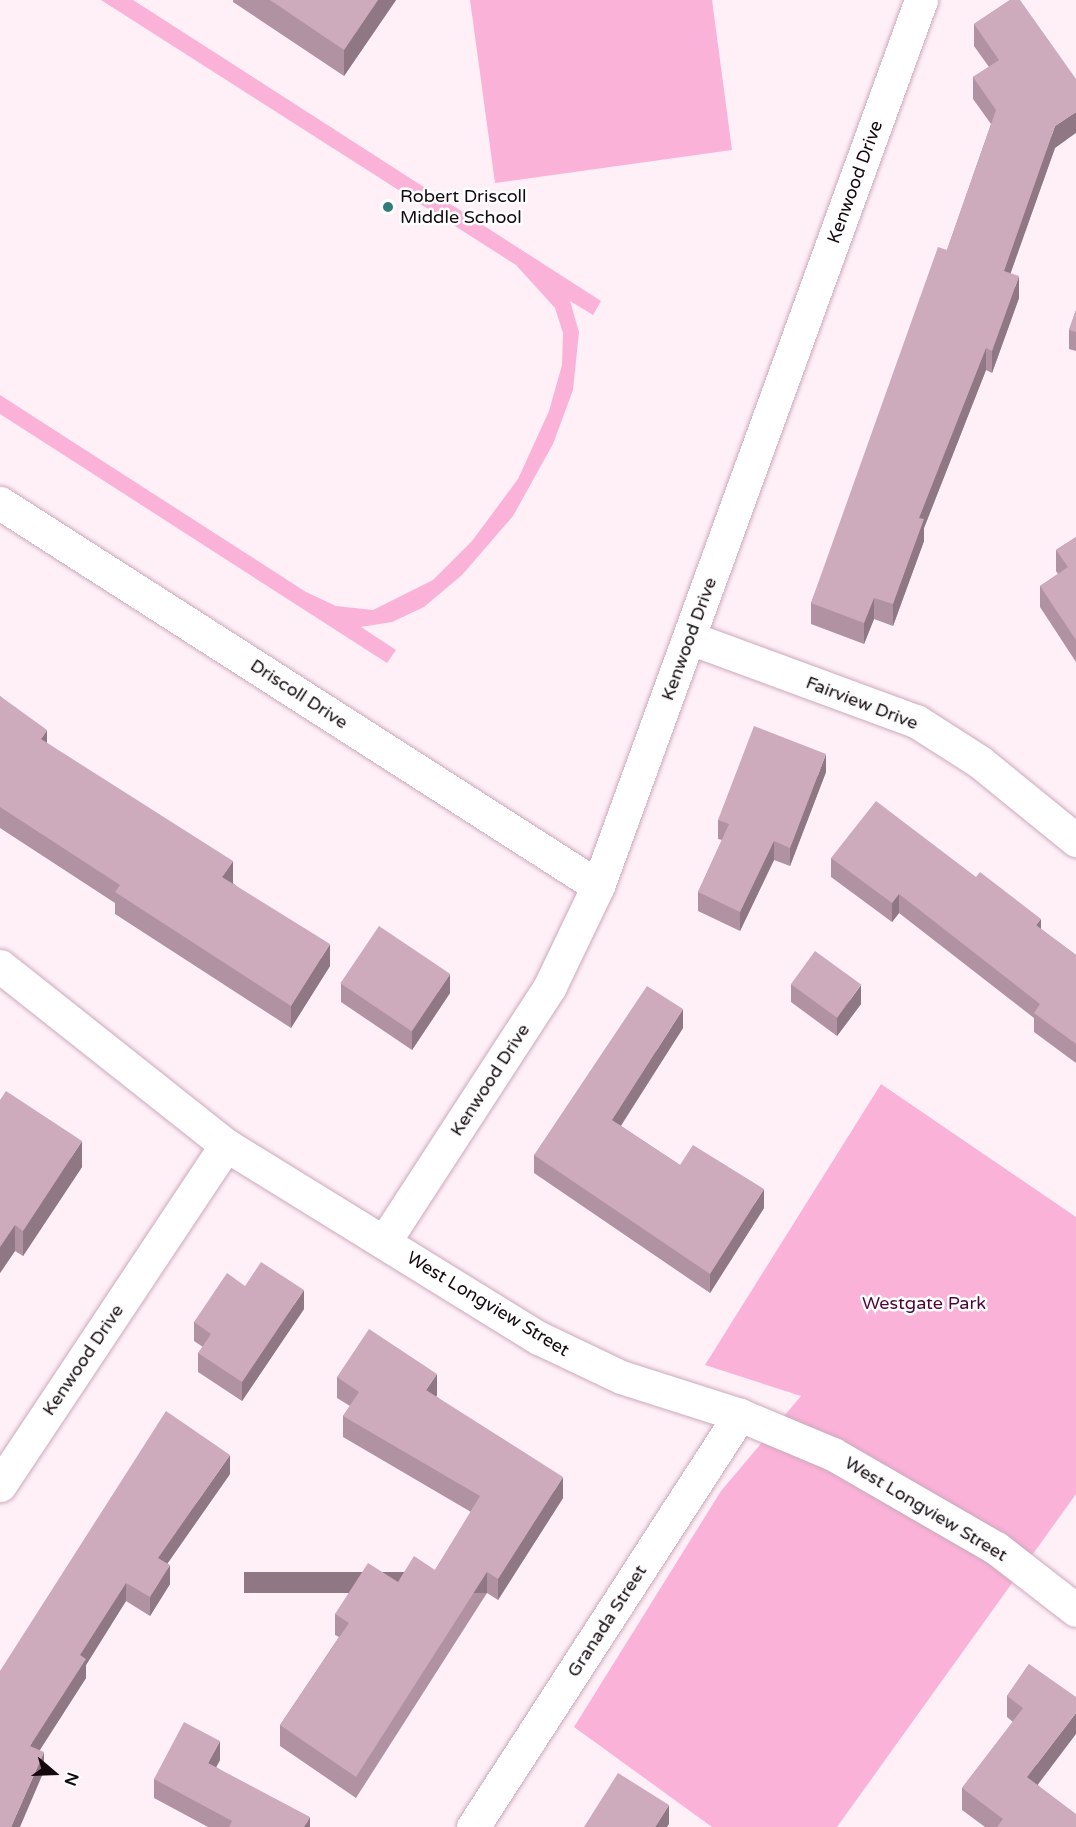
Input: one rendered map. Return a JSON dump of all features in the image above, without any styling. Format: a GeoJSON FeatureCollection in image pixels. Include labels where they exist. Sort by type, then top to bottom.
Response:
{"type":"FeatureCollection","features":[{"type":"Feature","properties":{"kind":"street","name":"Kenwood Drive"},"geometry":{"type":"LineString","coordinates":[[384,1242],[550,986],[598,886],[921,0]]}},
{"type":"Feature","properties":{"kind":"street","name":"Driscoll Drive"},"geometry":{"type":"LineString","coordinates":[[0,503],[598,886]]}},
{"type":"Feature","properties":{"kind":"street","name":"Fairview Drive"},"geometry":{"type":"LineString","coordinates":[[690,638],[916,721],[980,762],[1070,828]]}},
{"type":"Feature","properties":{"kind":"street","name":"West Longview Street"},"geometry":{"type":"LineString","coordinates":[[0,966],[226,1145],[539,1338],[621,1377],[740,1415],[833,1454],[986,1542],[1076,1610]]}},
{"type":"Feature","properties":{"kind":"street","name":"Kenwood Drive"},"geometry":{"type":"LineString","coordinates":[[0,1485],[226,1145]]}},
{"type":"Feature","properties":{"kind":"street","name":"Granada Street"},"geometry":{"type":"LineString","coordinates":[[473,1827],[740,1415]]}},
{"type":"Feature","properties":{"kind":"green space"},"geometry":{"type":"Polygon","coordinates":[[[101,0],[133,0],[601,301],[593,315],[570,301],[579,332],[573,390],[553,444],[513,516],[462,575],[424,607],[392,622],[361,627],[396,650],[387,663],[0,414],[0,395],[306,592],[336,606],[373,610],[433,580],[472,541],[518,479],[549,411],[562,365],[563,333],[555,308],[516,265],[101,0]]]}},
{"type":"Feature","properties":{"kind":"green space"},"geometry":{"type":"Polygon","coordinates":[[[470,0],[712,0],[732,150],[495,183],[470,0]]]}},
{"type":"Feature","properties":{"kind":"green space","name":"Westgate Park"},"geometry":{"type":"Polygon","coordinates":[[[881,1084],[1076,1217],[1076,1494],[837,1827],[712,1827],[574,1727],[721,1491],[801,1396],[705,1365],[881,1084]]]}},
{"type":"Feature","properties":{"kind":"building"},"geometry":{"type":"Polygon","coordinates":[[[270,0],[378,0],[344,50],[270,0]]]}},
{"type":"Feature","properties":{"kind":"building"},"geometry":{"type":"Polygon","coordinates":[[[1010,0],[1020,0],[1076,79],[1076,112],[1055,126],[1004,271],[1019,276],[992,351],[986,348],[919,518],[924,519],[893,604],[874,598],[864,623],[811,603],[938,247],[947,250],[996,110],[973,77],[999,60],[974,24],[1010,0]]]}},
{"type":"Feature","properties":{"kind":"building"},"geometry":{"type":"Polygon","coordinates":[[[1076,310],[1076,332],[1069,330],[1076,310]]]}},
{"type":"Feature","properties":{"kind":"building"},"geometry":{"type":"Polygon","coordinates":[[[1076,537],[1076,640],[1040,586],[1068,567],[1056,550],[1076,537]]]}},
{"type":"Feature","properties":{"kind":"building"},"geometry":{"type":"Polygon","coordinates":[[[0,696],[47,730],[41,739],[233,861],[222,877],[330,944],[291,1006],[115,892],[120,885],[0,807],[0,696]]]}},
{"type":"Feature","properties":{"kind":"building"},"geometry":{"type":"Polygon","coordinates":[[[754,726],[826,754],[790,848],[774,841],[740,912],[698,892],[729,824],[718,820],[754,726]]]}},
{"type":"Feature","properties":{"kind":"building"},"geometry":{"type":"Polygon","coordinates":[[[876,801],[976,877],[980,872],[1041,919],[1036,925],[1076,955],[1076,1044],[1034,1013],[1040,1004],[899,894],[892,903],[831,858],[876,801]]]}},
{"type":"Feature","properties":{"kind":"building"},"geometry":{"type":"Polygon","coordinates":[[[379,926],[450,974],[412,1031],[340,983],[379,926]]]}},
{"type":"Feature","properties":{"kind":"building"},"geometry":{"type":"Polygon","coordinates":[[[815,951],[861,985],[837,1018],[791,984],[815,951]]]}},
{"type":"Feature","properties":{"kind":"building"},"geometry":{"type":"Polygon","coordinates":[[[647,986],[683,1009],[612,1120],[680,1165],[693,1145],[764,1189],[710,1274],[534,1155],[647,986]]]}},
{"type":"Feature","properties":{"kind":"building"},"geometry":{"type":"Polygon","coordinates":[[[6,1091],[82,1141],[23,1231],[15,1225],[0,1247],[0,1100],[6,1091]]]}},
{"type":"Feature","properties":{"kind":"building"},"geometry":{"type":"Polygon","coordinates":[[[261,1262],[304,1290],[242,1382],[198,1353],[211,1334],[194,1322],[227,1273],[245,1286],[261,1262]]]}},
{"type":"Feature","properties":{"kind":"building"},"geometry":{"type":"Polygon","coordinates":[[[369,1329],[437,1374],[426,1390],[563,1477],[498,1579],[487,1572],[356,1777],[280,1725],[349,1623],[335,1614],[368,1563],[398,1582],[414,1556],[435,1570],[480,1496],[343,1416],[359,1392],[337,1377],[369,1329]]]}},
{"type":"Feature","properties":{"kind":"building"},"geometry":{"type":"Polygon","coordinates":[[[166,1411],[230,1455],[158,1558],[170,1565],[150,1597],[126,1583],[80,1655],[86,1659],[30,1746],[44,1752],[11,1827],[0,1827],[0,1671],[166,1411]]]}},
{"type":"Feature","properties":{"kind":"building"},"geometry":{"type":"Polygon","coordinates":[[[1029,1664],[1076,1697],[1076,1713],[1027,1777],[1076,1814],[1076,1827],[997,1827],[1003,1819],[962,1788],[1023,1708],[1007,1696],[1029,1664]]]}},
{"type":"Feature","properties":{"kind":"building"},"geometry":{"type":"Polygon","coordinates":[[[184,1722],[220,1741],[208,1763],[310,1817],[304,1827],[229,1827],[232,1821],[154,1779],[184,1722]]]}},
{"type":"Feature","properties":{"kind":"building"},"geometry":{"type":"Polygon","coordinates":[[[618,1773],[669,1805],[655,1827],[584,1827],[618,1773]]]}},
{"type":"Feature","properties":{"kind":"place","name":"Robert Driscoll Middle School"},"geometry":{"type":"Point","coordinates":[388,207]}}]}
